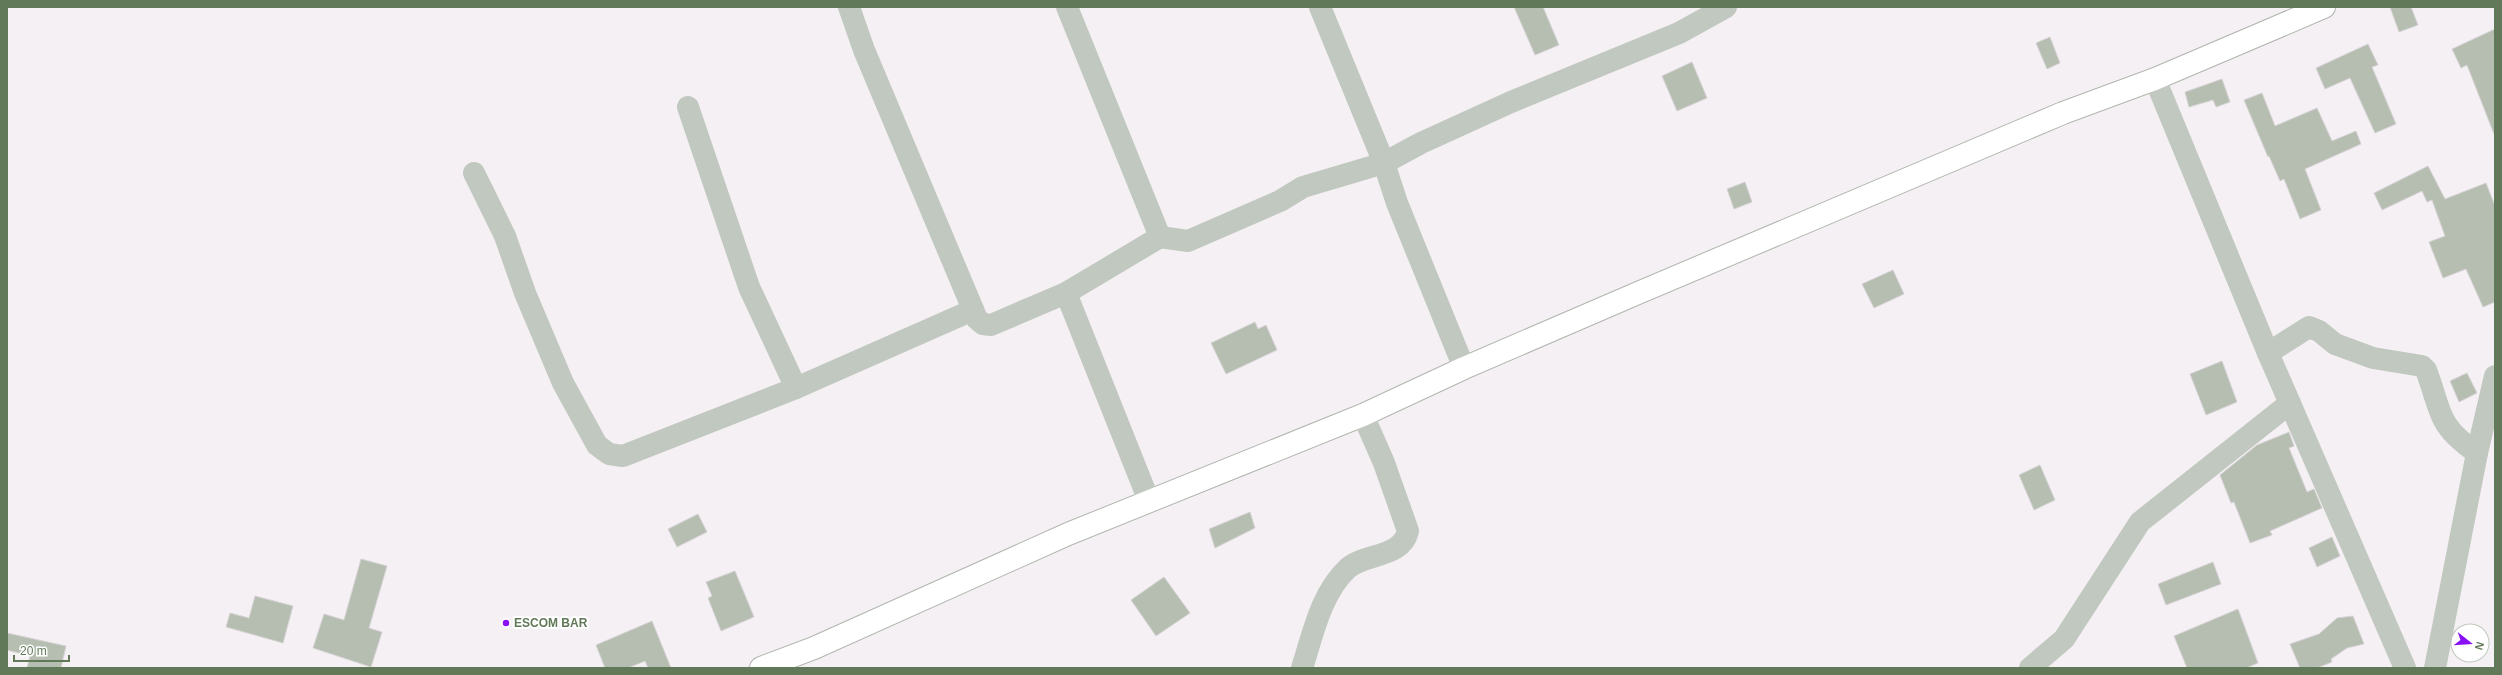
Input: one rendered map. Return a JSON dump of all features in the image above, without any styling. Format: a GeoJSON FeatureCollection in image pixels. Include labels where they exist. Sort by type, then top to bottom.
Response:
{"type":"FeatureCollection","features":[{"type":"Feature","properties":{"kind":"highway"},"geometry":{"type":"LineString","coordinates":[[761,668],[814,648],[1068,534],[1363,415],[1464,368],[2063,113],[2155,79],[2324,7]]}},
{"type":"Feature","properties":{"kind":"street"},"geometry":{"type":"LineString","coordinates":[[848,7],[867,57],[977,319],[983,324],[991,325],[1066,293],[1160,237],[1177,242],[1188,241],[1280,201],[1303,187],[1384,163],[1422,143],[1511,102],[1679,33],[1726,7]]}},
{"type":"Feature","properties":{"kind":"street"},"geometry":{"type":"LineString","coordinates":[[1067,7],[1160,237]]}},
{"type":"Feature","properties":{"kind":"street"},"geometry":{"type":"LineString","coordinates":[[1320,7],[1384,163],[1397,203],[1464,368]]}},
{"type":"Feature","properties":{"kind":"street"},"geometry":{"type":"LineString","coordinates":[[2155,79],[2268,353],[2405,668]]}},
{"type":"Feature","properties":{"kind":"street"},"geometry":{"type":"LineString","coordinates":[[688,107],[749,287],[796,388]]}},
{"type":"Feature","properties":{"kind":"street"},"geometry":{"type":"LineString","coordinates":[[474,173],[506,236],[526,292],[563,383],[597,445],[609,454],[623,456],[796,388],[974,310]]}},
{"type":"Feature","properties":{"kind":"street"},"geometry":{"type":"LineString","coordinates":[[1066,293],[1149,501]]}},
{"type":"Feature","properties":{"kind":"street"},"geometry":{"type":"LineString","coordinates":[[2268,353],[2309,327],[2319,331],[2335,344],[2373,358],[2422,366],[2426,370],[2441,417],[2448,429],[2457,439],[2477,453]]}},
{"type":"Feature","properties":{"kind":"street"},"geometry":{"type":"LineString","coordinates":[[2435,668],[2477,453],[2494,386]]}},
{"type":"Feature","properties":{"kind":"street"},"geometry":{"type":"LineString","coordinates":[[2030,668],[2064,639],[2140,522],[2290,402]]}},
{"type":"Feature","properties":{"kind":"street"},"geometry":{"type":"LineString","coordinates":[[1302,668],[1326,596],[1337,580],[1349,567],[1399,546],[1406,540],[1408,531],[1384,463],[1363,415]]}},
{"type":"Feature","properties":{"kind":"building"},"geometry":{"type":"Polygon","coordinates":[[[1514,7],[1543,7],[1559,45],[1535,55],[1514,7]]]}},
{"type":"Feature","properties":{"kind":"building"},"geometry":{"type":"Polygon","coordinates":[[[2390,7],[2411,7],[2418,25],[2399,32],[2390,7]]]}},
{"type":"Feature","properties":{"kind":"building"},"geometry":{"type":"Polygon","coordinates":[[[2495,29],[2494,134],[2467,65],[2461,68],[2452,49],[2495,29]]]}},
{"type":"Feature","properties":{"kind":"building"},"geometry":{"type":"Polygon","coordinates":[[[2050,37],[2060,63],[2047,69],[2036,43],[2050,37]]]}},
{"type":"Feature","properties":{"kind":"building"},"geometry":{"type":"Polygon","coordinates":[[[2368,44],[2378,65],[2372,67],[2396,124],[2375,133],[2350,78],[2325,89],[2316,68],[2368,44]]]}},
{"type":"Feature","properties":{"kind":"building"},"geometry":{"type":"Polygon","coordinates":[[[1692,62],[1707,98],[1677,111],[1662,76],[1692,62]]]}},
{"type":"Feature","properties":{"kind":"building"},"geometry":{"type":"Polygon","coordinates":[[[2222,79],[2230,102],[2216,107],[2213,100],[2189,107],[2185,92],[2222,79]]]}},
{"type":"Feature","properties":{"kind":"building"},"geometry":{"type":"Polygon","coordinates":[[[2262,93],[2275,126],[2317,108],[2332,141],[2356,131],[2361,144],[2305,169],[2321,210],[2300,219],[2284,179],[2280,181],[2269,156],[2268,157],[2244,100],[2262,93]]]}},
{"type":"Feature","properties":{"kind":"building"},"geometry":{"type":"Polygon","coordinates":[[[2428,166],[2445,199],[2486,183],[2495,206],[2495,302],[2483,307],[2466,269],[2443,278],[2429,242],[2445,236],[2432,200],[2427,202],[2422,191],[2382,210],[2374,193],[2428,166]]]}},
{"type":"Feature","properties":{"kind":"building"},"geometry":{"type":"Polygon","coordinates":[[[1745,182],[1752,202],[1734,209],[1727,189],[1745,182]]]}},
{"type":"Feature","properties":{"kind":"building"},"geometry":{"type":"Polygon","coordinates":[[[1893,270],[1904,294],[1874,308],[1862,284],[1893,270]]]}},
{"type":"Feature","properties":{"kind":"building"},"geometry":{"type":"Polygon","coordinates":[[[1255,322],[1258,329],[1266,325],[1277,350],[1226,374],[1211,343],[1255,322]]]}},
{"type":"Feature","properties":{"kind":"building"},"geometry":{"type":"Polygon","coordinates":[[[2222,361],[2237,402],[2206,415],[2190,374],[2222,361]]]}},
{"type":"Feature","properties":{"kind":"building"},"geometry":{"type":"Polygon","coordinates":[[[2467,373],[2477,393],[2459,402],[2450,381],[2467,373]]]}},
{"type":"Feature","properties":{"kind":"building"},"geometry":{"type":"Polygon","coordinates":[[[2289,432],[2294,446],[2289,448],[2307,492],[2314,489],[2322,508],[2270,531],[2272,535],[2250,543],[2234,502],[2231,503],[2220,475],[2257,445],[2289,432]]]}},
{"type":"Feature","properties":{"kind":"building"},"geometry":{"type":"Polygon","coordinates":[[[2040,465],[2055,500],[2034,510],[2019,475],[2040,465]]]}},
{"type":"Feature","properties":{"kind":"building"},"geometry":{"type":"Polygon","coordinates":[[[1250,512],[1255,528],[1215,548],[1209,529],[1250,512]]]}},
{"type":"Feature","properties":{"kind":"building"},"geometry":{"type":"Polygon","coordinates":[[[698,514],[707,532],[677,547],[668,529],[698,514]]]}},
{"type":"Feature","properties":{"kind":"building"},"geometry":{"type":"Polygon","coordinates":[[[2332,537],[2340,556],[2317,567],[2309,548],[2332,537]]]}},
{"type":"Feature","properties":{"kind":"building"},"geometry":{"type":"Polygon","coordinates":[[[361,559],[387,566],[369,628],[382,632],[371,667],[313,648],[324,614],[344,620],[361,559]]]}},
{"type":"Feature","properties":{"kind":"building"},"geometry":{"type":"Polygon","coordinates":[[[2213,562],[2221,584],[2166,605],[2158,584],[2213,562]]]}},
{"type":"Feature","properties":{"kind":"building"},"geometry":{"type":"Polygon","coordinates":[[[735,571],[754,617],[721,631],[708,598],[712,596],[706,582],[735,571]]]}},
{"type":"Feature","properties":{"kind":"building"},"geometry":{"type":"Polygon","coordinates":[[[1164,577],[1190,613],[1156,636],[1131,600],[1164,577]]]}},
{"type":"Feature","properties":{"kind":"building"},"geometry":{"type":"Polygon","coordinates":[[[255,596],[293,606],[283,643],[226,627],[230,613],[249,618],[255,596]]]}},
{"type":"Feature","properties":{"kind":"building"},"geometry":{"type":"Polygon","coordinates":[[[2238,609],[2258,663],[2246,668],[2187,668],[2174,636],[2238,609]]]}},
{"type":"Feature","properties":{"kind":"building"},"geometry":{"type":"Polygon","coordinates":[[[2353,616],[2364,644],[2347,648],[2331,659],[2332,662],[2317,668],[2300,668],[2290,644],[2319,634],[2337,618],[2353,616]]]}},
{"type":"Feature","properties":{"kind":"building"},"geometry":{"type":"Polygon","coordinates":[[[652,621],[671,668],[648,668],[645,661],[628,668],[605,668],[596,645],[652,621]]]}},
{"type":"Feature","properties":{"kind":"building"},"geometry":{"type":"Polygon","coordinates":[[[7,633],[66,646],[61,668],[27,668],[30,656],[7,650],[7,633]]]}},
{"type":"Feature","properties":{"kind":"place","name":"ESCOM BAR"},"geometry":{"type":"Point","coordinates":[506,623]}}]}
